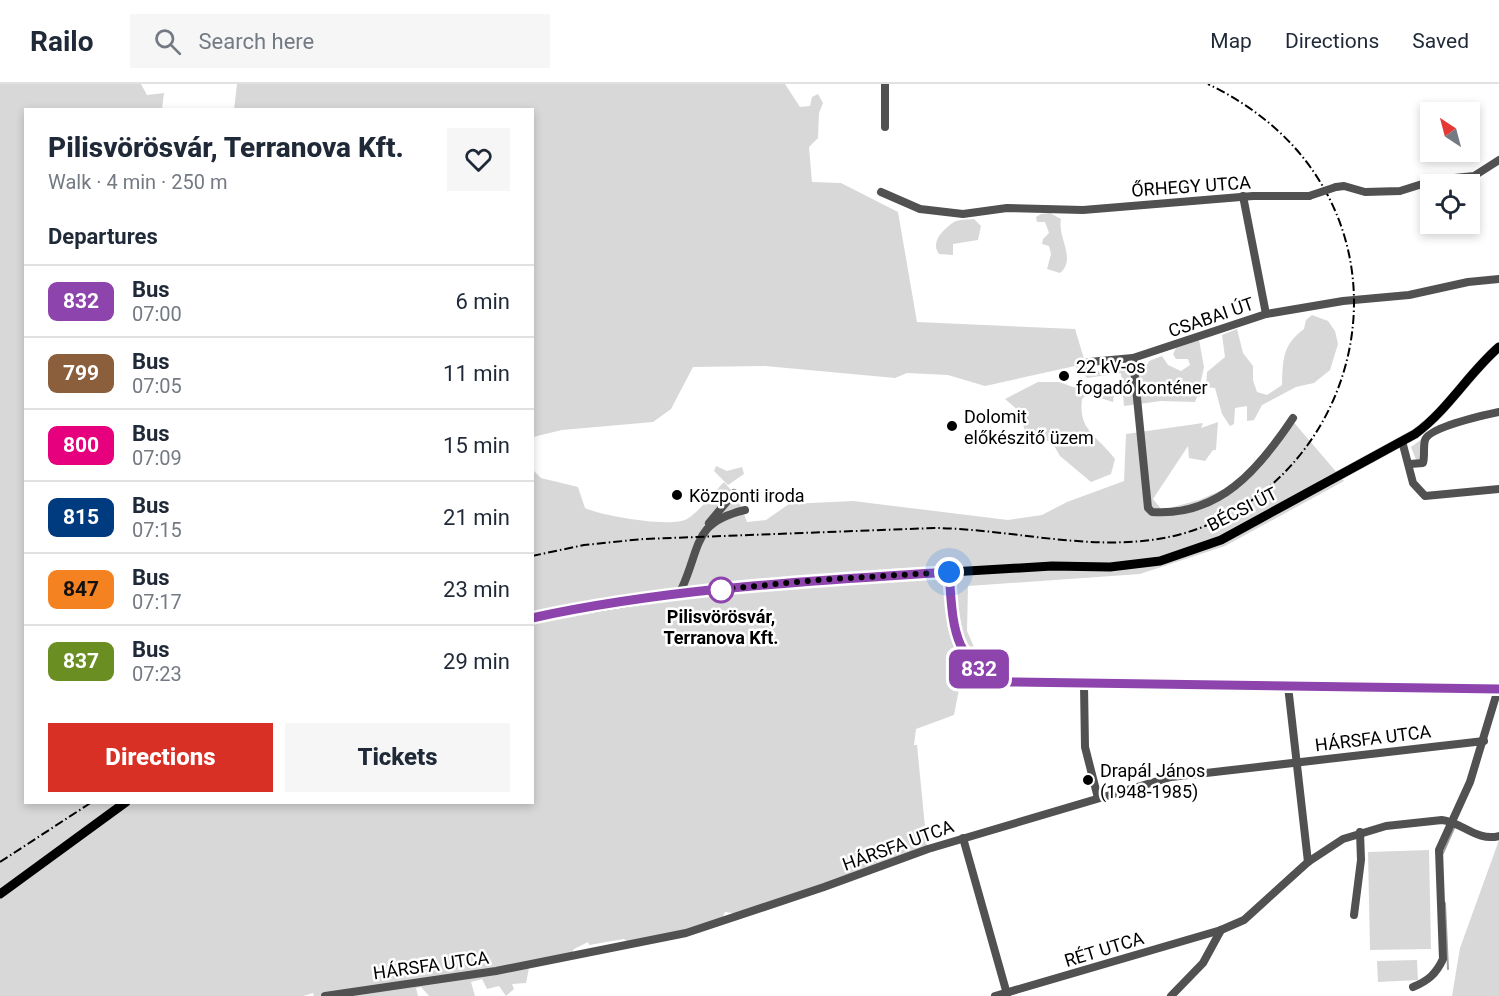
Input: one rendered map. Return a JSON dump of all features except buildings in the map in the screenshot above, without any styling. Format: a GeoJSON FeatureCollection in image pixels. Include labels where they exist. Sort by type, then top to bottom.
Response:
{"type":"FeatureCollection","features":[{"type":"Feature","properties":{"kind":"main road","name":"BÉCSI ÚT"},"geometry":{"type":"LineString","coordinates":[[534,618],[696,592],[817,580],[1052,566],[1110,567],[1179,556],[1228,537],[1402,441],[1440,413],[1478,367],[1499,347]]}},
{"type":"Feature","properties":{"kind":"main road"},"geometry":{"type":"LineString","coordinates":[[949,572],[954,624],[960,644],[972,663],[983,672],[1010,682],[1084,685],[1499,688]]}},
{"type":"Feature","properties":{"kind":"main road"},"geometry":{"type":"LineString","coordinates":[[0,894],[123,804]]}},
{"type":"Feature","properties":{"kind":"street"},"geometry":{"type":"LineString","coordinates":[[885,84],[885,127]]}},
{"type":"Feature","properties":{"kind":"street","name":"ŐRHEGY UTCA"},"geometry":{"type":"LineString","coordinates":[[881,192],[920,209],[963,214],[1007,208],[1083,210],[1243,196],[1309,196],[1344,186],[1365,192],[1400,191],[1435,180],[1474,176],[1499,160]]}},
{"type":"Feature","properties":{"kind":"street"},"geometry":{"type":"LineString","coordinates":[[1243,196],[1266,314]]}},
{"type":"Feature","properties":{"kind":"street","name":"CSABAI ÚT"},"geometry":{"type":"LineString","coordinates":[[1089,362],[1133,358],[1266,314],[1343,301],[1409,295],[1468,282],[1499,279]]}},
{"type":"Feature","properties":{"kind":"street"},"geometry":{"type":"LineString","coordinates":[[1133,358],[1148,508],[1152,513],[1165,513],[1191,507],[1221,497],[1236,488],[1261,462],[1293,418]]}},
{"type":"Feature","properties":{"kind":"street"},"geometry":{"type":"LineString","coordinates":[[1410,464],[1423,464],[1425,440],[1428,435],[1460,422],[1499,412]]}},
{"type":"Feature","properties":{"kind":"street"},"geometry":{"type":"LineString","coordinates":[[1402,441],[1415,487],[1430,498],[1499,489]]}},
{"type":"Feature","properties":{"kind":"street"},"geometry":{"type":"LineString","coordinates":[[676,595],[687,577],[707,526],[734,493]]}},
{"type":"Feature","properties":{"kind":"street"},"geometry":{"type":"LineString","coordinates":[[707,526],[725,515],[745,510]]}},
{"type":"Feature","properties":{"kind":"street"},"geometry":{"type":"LineString","coordinates":[[687,577],[688,585],[696,592]]}},
{"type":"Feature","properties":{"kind":"street"},"geometry":{"type":"LineString","coordinates":[[1084,685],[1085,747],[1098,798]]}},
{"type":"Feature","properties":{"kind":"street"},"geometry":{"type":"LineString","coordinates":[[1288,686],[1308,862]]}},
{"type":"Feature","properties":{"kind":"street"},"geometry":{"type":"LineString","coordinates":[[1413,987],[1427,982],[1435,974],[1443,959],[1438,858],[1442,842],[1470,782],[1499,688]]}},
{"type":"Feature","properties":{"kind":"street","name":"HÁRSFA UTCA"},"geometry":{"type":"LineString","coordinates":[[325,996],[496,971],[655,941],[717,924],[963,838],[1171,777],[1484,741]]}},
{"type":"Feature","properties":{"kind":"street"},"geometry":{"type":"LineString","coordinates":[[1451,821],[1469,833],[1492,838],[1499,836]]}},
{"type":"Feature","properties":{"kind":"street","name":"RÉT UTCA"},"geometry":{"type":"LineString","coordinates":[[995,996],[1221,930],[1245,920],[1308,862],[1343,839],[1360,832],[1386,826],[1451,821]]}},
{"type":"Feature","properties":{"kind":"street"},"geometry":{"type":"LineString","coordinates":[[1354,915],[1362,851],[1360,832]]}},
{"type":"Feature","properties":{"kind":"street"},"geometry":{"type":"LineString","coordinates":[[963,838],[1007,994]]}},
{"type":"Feature","properties":{"kind":"street"},"geometry":{"type":"LineString","coordinates":[[1171,996],[1212,950],[1221,930]]}},
{"type":"Feature","properties":{"kind":"shaded area"},"geometry":{"type":"Polygon","coordinates":[[[0,84],[141,84],[147,95],[164,93],[162,108],[24,108],[24,804],[534,804],[534,471],[541,478],[578,487],[585,508],[652,522],[687,519],[702,507],[724,482],[738,498],[747,522],[766,520],[789,504],[853,501],[1008,520],[1042,515],[1067,502],[1124,481],[1126,434],[1203,423],[1201,428],[1218,422],[1216,450],[1213,450],[1205,461],[1189,458],[1188,446],[1153,499],[1162,510],[1199,500],[1236,484],[1291,419],[1344,481],[1225,546],[1140,574],[968,586],[967,631],[977,654],[976,661],[966,653],[954,715],[916,729],[914,745],[917,745],[927,847],[739,914],[725,912],[721,921],[632,945],[624,939],[589,945],[588,942],[574,949],[570,955],[530,963],[526,983],[512,984],[514,989],[506,996],[499,986],[487,989],[482,979],[471,982],[475,996],[429,996],[421,987],[416,988],[418,996],[314,996],[313,993],[303,996],[0,996],[0,84]]]}},
{"type":"Feature","properties":{"kind":"shaded area"},"geometry":{"type":"Polygon","coordinates":[[[237,84],[785,84],[800,107],[810,106],[812,97],[818,94],[823,103],[819,113],[818,138],[809,147],[812,182],[841,183],[898,212],[917,322],[1075,329],[1088,372],[1146,367],[1149,361],[1162,356],[1168,365],[1181,371],[1190,365],[1188,359],[1176,359],[1173,354],[1176,348],[1199,340],[1204,367],[1198,394],[1201,396],[1197,397],[1195,402],[1161,401],[1124,406],[1121,373],[1087,378],[1075,366],[985,386],[948,375],[907,373],[895,378],[765,366],[693,367],[671,409],[653,422],[562,430],[534,437],[534,108],[234,108],[237,84]]]}},
{"type":"Feature","properties":{"kind":"shaded area"},"geometry":{"type":"Polygon","coordinates":[[[1050,213],[1061,219],[1067,255],[1065,267],[1060,273],[1047,269],[1051,254],[1049,246],[1042,244],[1043,239],[1049,233],[1045,222],[1037,222],[1036,217],[1050,213]]]}},
{"type":"Feature","properties":{"kind":"shaded area"},"geometry":{"type":"Polygon","coordinates":[[[974,219],[981,226],[978,240],[953,244],[953,255],[939,254],[936,244],[942,232],[956,221],[974,219]]]}},
{"type":"Feature","properties":{"kind":"shaded area"},"geometry":{"type":"Polygon","coordinates":[[[1312,315],[1328,321],[1335,331],[1338,344],[1330,370],[1314,383],[1296,387],[1262,405],[1254,420],[1247,421],[1247,406],[1235,408],[1234,424],[1230,426],[1222,414],[1215,388],[1206,387],[1207,372],[1225,357],[1222,335],[1237,329],[1243,353],[1253,366],[1253,380],[1257,392],[1267,395],[1282,385],[1285,354],[1288,347],[1304,329],[1306,320],[1312,315]]]}},
{"type":"Feature","properties":{"kind":"shaded area"},"geometry":{"type":"Polygon","coordinates":[[[1038,382],[1059,382],[1073,387],[1106,388],[1114,395],[1113,402],[1087,394],[1082,399],[1086,426],[1115,459],[1111,474],[1091,482],[1060,456],[1052,442],[1038,438],[1028,441],[1019,411],[1005,399],[1038,382]]]}},
{"type":"Feature","properties":{"kind":"shaded area"},"geometry":{"type":"Polygon","coordinates":[[[1422,439],[1422,460],[1417,462],[1411,447],[1422,439]]]}},
{"type":"Feature","properties":{"kind":"shaded area"},"geometry":{"type":"Polygon","coordinates":[[[716,466],[727,471],[742,467],[744,474],[728,485],[714,471],[716,466]]]}},
{"type":"Feature","properties":{"kind":"shaded area"},"geometry":{"type":"Polygon","coordinates":[[[1499,840],[1499,996],[1452,996],[1460,948],[1499,840]]]}},
{"type":"Feature","properties":{"kind":"shaded area"},"geometry":{"type":"Polygon","coordinates":[[[1429,850],[1431,949],[1370,950],[1368,852],[1429,850]]]}},
{"type":"Feature","properties":{"kind":"shaded area"},"geometry":{"type":"Polygon","coordinates":[[[1417,960],[1418,980],[1378,982],[1377,961],[1417,960]]]}},
{"type":"Feature","properties":{"kind":"waterway"},"geometry":{"type":"LineString","coordinates":[[1443,853],[1454,828]]}},
{"type":"Feature","properties":{"kind":"waterway"},"geometry":{"type":"LineString","coordinates":[[1445,903],[1448,969]]}},
{"type":"Feature","properties":{"kind":"railway"},"geometry":{"type":"LineString","coordinates":[[534,556],[584,545],[643,539],[935,528],[1068,540],[1135,542],[1168,537],[1200,528],[1247,503],[1287,470],[1318,430],[1340,384],[1352,335],[1353,284],[1344,233],[1322,185],[1311,168],[1286,139],[1258,114],[1208,84]]}},
{"type":"Feature","properties":{"kind":"railway"},"geometry":{"type":"LineString","coordinates":[[0,862],[89,804]]}},
{"type":"Feature","properties":{"kind":"bus line","name":"832"},"geometry":{"type":"LineString","coordinates":[[534,618],[696,592],[817,580],[949,572],[954,624],[963,651],[983,672],[1010,682],[1084,685],[1499,689]]}},
{"type":"Feature","properties":{"kind":"place","name":"22 kV-os fogadó konténer"},"geometry":{"type":"Point","coordinates":[1064,376]}},
{"type":"Feature","properties":{"kind":"place","name":"Dolomit előkészitő üzem"},"geometry":{"type":"Point","coordinates":[952,426]}},
{"type":"Feature","properties":{"kind":"place","name":"Központi iroda"},"geometry":{"type":"Point","coordinates":[677,495]}},
{"type":"Feature","properties":{"kind":"place","name":"Pilisvörösvár, Terranova Kft."},"geometry":{"type":"Point","coordinates":[721,590]}},
{"type":"Feature","properties":{"kind":"place","name":"Drapál János (1948-1985)"},"geometry":{"type":"Point","coordinates":[1088,780]}},
{"type":"Feature","properties":{"kind":"route"},"geometry":{"type":"LineString","coordinates":[[721,590],[716,590],[817,580],[949,572]]}}]}
